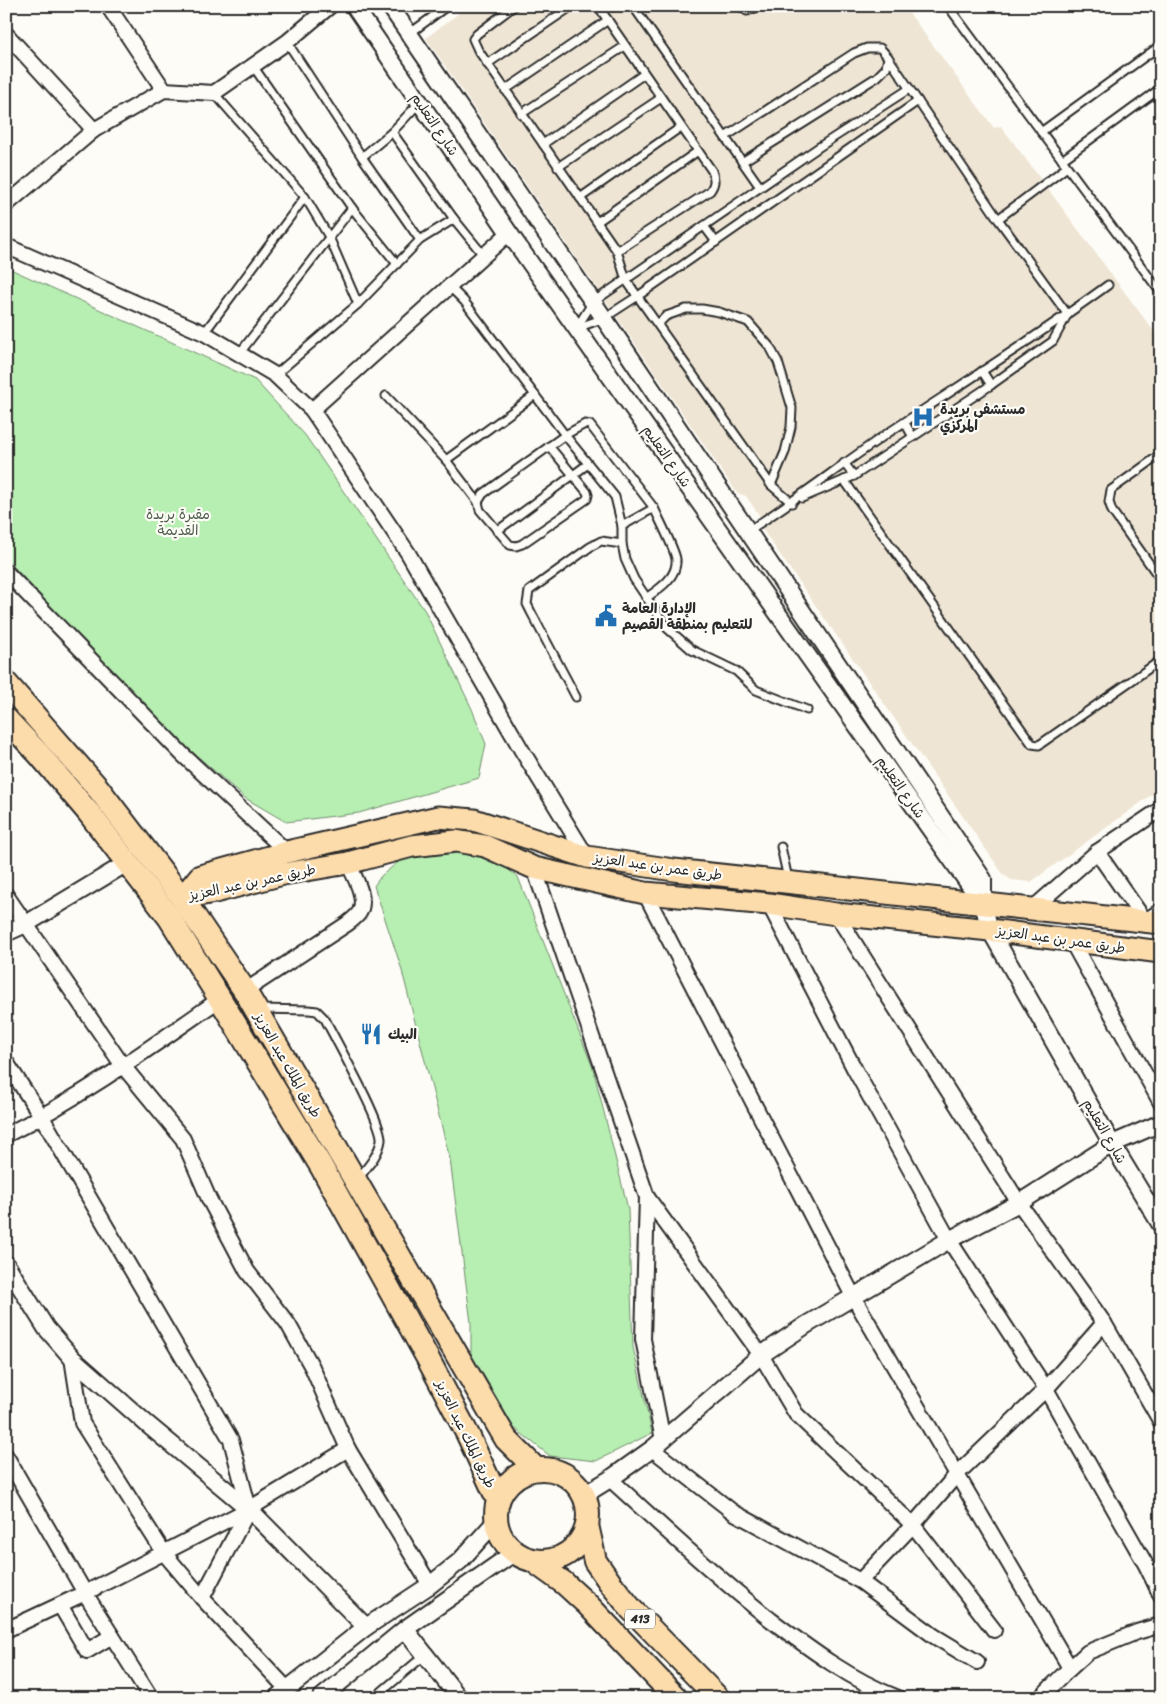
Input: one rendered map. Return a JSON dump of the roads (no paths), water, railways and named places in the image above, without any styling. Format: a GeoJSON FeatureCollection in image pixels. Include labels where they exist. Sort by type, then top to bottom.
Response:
{"type":"FeatureCollection","features":[{"type":"Feature","properties":{"kind":"highway","name":"طريق الملك عبد العزيز"},"geometry":{"type":"LineString","coordinates":[[6,683],[25,702],[97,787],[182,898],[250,1000],[506,1439],[536,1469]]}},
{"type":"Feature","properties":{"kind":"highway","name":"طريق الملك عبد العزيز"},"geometry":{"type":"LineString","coordinates":[[6,719],[39,754],[169,917],[220,999],[321,1166],[422,1348],[468,1434],[497,1511]]}},
{"type":"Feature","properties":{"kind":"highway"},"geometry":{"type":"LineString","coordinates":[[536,1469],[561,1472],[574,1482],[584,1495],[588,1510],[587,1525],[579,1541],[566,1554],[550,1560],[524,1556],[502,1539],[497,1511],[506,1485],[512,1479],[536,1469]]}},
{"type":"Feature","properties":{"kind":"highway","name":"413"},"geometry":{"type":"LineString","coordinates":[[587,1525],[595,1560],[611,1584],[632,1610],[718,1698]]}},
{"type":"Feature","properties":{"kind":"highway","name":"413"},"geometry":{"type":"LineString","coordinates":[[524,1556],[564,1583],[588,1605],[676,1698]]}},
{"type":"Feature","properties":{"kind":"main road","name":"طريق عمر بن عبد العزيز"},"geometry":{"type":"LineString","coordinates":[[182,898],[200,876],[287,852],[438,818],[474,820],[587,857],[674,870],[1031,910],[1156,918]]}},
{"type":"Feature","properties":{"kind":"main road","name":"طريق عمر بن عبد العزيز"},"geometry":{"type":"LineString","coordinates":[[182,898],[215,892],[283,874],[348,863],[412,846],[456,841],[485,846],[534,868],[645,893],[769,904],[836,914],[990,930],[1161,952]]}},
{"type":"Feature","properties":{"kind":"street"},"geometry":{"type":"LineString","coordinates":[[108,6],[164,90]]}},
{"type":"Feature","properties":{"kind":"street"},"geometry":{"type":"LineString","coordinates":[[6,205],[94,130],[164,90],[214,93],[287,42],[330,6]]}},
{"type":"Feature","properties":{"kind":"street","name":"شارع التعليم"},"geometry":{"type":"LineString","coordinates":[[354,6],[509,233],[983,904]]}},
{"type":"Feature","properties":{"kind":"street","name":"شارع التعليم"},"geometry":{"type":"LineString","coordinates":[[390,6],[984,879],[983,904],[990,930],[1112,1144],[1161,1225]]}},
{"type":"Feature","properties":{"kind":"street"},"geometry":{"type":"LineString","coordinates":[[6,34],[94,130]]}},
{"type":"Feature","properties":{"kind":"street"},"geometry":{"type":"LineString","coordinates":[[312,410],[509,233]]}},
{"type":"Feature","properties":{"kind":"street"},"geometry":{"type":"LineString","coordinates":[[6,246],[204,333],[275,375],[312,410],[408,553],[587,857]]}},
{"type":"Feature","properties":{"kind":"street"},"geometry":{"type":"LineString","coordinates":[[6,572],[182,754],[287,852]]}},
{"type":"Feature","properties":{"kind":"street"},"geometry":{"type":"LineString","coordinates":[[1031,910],[1097,852],[1161,809]]}},
{"type":"Feature","properties":{"kind":"street"},"geometry":{"type":"LineString","coordinates":[[1097,852],[1156,918]]}},
{"type":"Feature","properties":{"kind":"street"},"geometry":{"type":"LineString","coordinates":[[6,933],[26,924],[127,863]]}},
{"type":"Feature","properties":{"kind":"street"},"geometry":{"type":"LineString","coordinates":[[250,1000],[358,914],[362,906],[360,889],[348,863]]}},
{"type":"Feature","properties":{"kind":"street"},"geometry":{"type":"LineString","coordinates":[[534,868],[647,1196],[761,1355],[796,1414],[913,1525],[994,1630]]}},
{"type":"Feature","properties":{"kind":"street"},"geometry":{"type":"LineString","coordinates":[[645,893],[854,1298],[958,1473],[1070,1668]]}},
{"type":"Feature","properties":{"kind":"street"},"geometry":{"type":"LineString","coordinates":[[6,895],[123,1066],[183,1140],[210,1199],[247,1271],[288,1324],[312,1367],[348,1449],[430,1585]]}},
{"type":"Feature","properties":{"kind":"street"},"geometry":{"type":"LineString","coordinates":[[769,904],[855,1070],[949,1240],[1046,1390],[1146,1565],[1161,1596]]}},
{"type":"Feature","properties":{"kind":"street"},"geometry":{"type":"LineString","coordinates":[[836,914],[1018,1203],[1104,1323],[1161,1422]]}},
{"type":"Feature","properties":{"kind":"street"},"geometry":{"type":"LineString","coordinates":[[1072,942],[1161,1103]]}},
{"type":"Feature","properties":{"kind":"street"},"geometry":{"type":"LineString","coordinates":[[6,1135],[42,1117],[123,1066],[220,999]]}},
{"type":"Feature","properties":{"kind":"street"},"geometry":{"type":"LineString","coordinates":[[6,1062],[42,1117],[231,1440],[249,1509],[202,1598]]}},
{"type":"Feature","properties":{"kind":"street"},"geometry":{"type":"LineString","coordinates":[[584,1495],[610,1479],[658,1444],[761,1355],[806,1325],[949,1240],[1018,1203],[1112,1144],[1161,1122]]}},
{"type":"Feature","properties":{"kind":"street"},"geometry":{"type":"LineString","coordinates":[[647,1196],[643,1339],[658,1444],[733,1512],[860,1581],[934,1636],[977,1662]]}},
{"type":"Feature","properties":{"kind":"street"},"geometry":{"type":"LineString","coordinates":[[6,1264],[46,1328],[72,1358],[146,1424],[249,1509],[366,1627]]}},
{"type":"Feature","properties":{"kind":"street"},"geometry":{"type":"LineString","coordinates":[[860,1581],[913,1525],[958,1473],[1046,1390],[1104,1323]]}},
{"type":"Feature","properties":{"kind":"street"},"geometry":{"type":"LineString","coordinates":[[72,1358],[82,1422],[164,1553],[281,1694],[366,1627],[430,1585],[460,1561],[497,1511]]}},
{"type":"Feature","properties":{"kind":"street"},"geometry":{"type":"LineString","coordinates":[[6,1630],[85,1593],[249,1509],[348,1449]]}},
{"type":"Feature","properties":{"kind":"street"},"geometry":{"type":"LineString","coordinates":[[6,1456],[85,1593],[151,1698]]}},
{"type":"Feature","properties":{"kind":"street"},"geometry":{"type":"LineString","coordinates":[[610,1479],[697,1559],[799,1642],[833,1665],[898,1698]]}},
{"type":"Feature","properties":{"kind":"street"},"geometry":{"type":"LineString","coordinates":[[321,1698],[405,1629],[524,1556]]}},
{"type":"Feature","properties":{"kind":"street"},"geometry":{"type":"LineString","coordinates":[[60,1605],[87,1651],[112,1636]]}},
{"type":"Feature","properties":{"kind":"street"},"geometry":{"type":"LineString","coordinates":[[1040,1698],[1088,1652],[1137,1632],[1161,1625]]}},
{"type":"Feature","properties":{"kind":"street"},"geometry":{"type":"LineString","coordinates":[[405,1629],[459,1698]]}},
{"type":"Feature","properties":{"kind":"lane"},"geometry":{"type":"LineString","coordinates":[[409,34],[447,6]]}},
{"type":"Feature","properties":{"kind":"lane"},"geometry":{"type":"LineString","coordinates":[[514,6],[481,30],[474,39],[478,50],[617,250],[626,280],[770,485],[792,503]]}},
{"type":"Feature","properties":{"kind":"lane"},"geometry":{"type":"LineString","coordinates":[[487,64],[572,6]]}},
{"type":"Feature","properties":{"kind":"lane"},"geometry":{"type":"LineString","coordinates":[[598,6],[715,178],[714,185],[710,191],[617,250]]}},
{"type":"Feature","properties":{"kind":"lane"},"geometry":{"type":"LineString","coordinates":[[633,6],[760,187]]}},
{"type":"Feature","properties":{"kind":"lane"},"geometry":{"type":"LineString","coordinates":[[740,6],[747,11],[760,6]]}},
{"type":"Feature","properties":{"kind":"lane"},"geometry":{"type":"LineString","coordinates":[[948,6],[1161,293]]}},
{"type":"Feature","properties":{"kind":"lane"},"geometry":{"type":"LineString","coordinates":[[505,90],[608,20]]}},
{"type":"Feature","properties":{"kind":"lane"},"geometry":{"type":"LineString","coordinates":[[287,42],[362,157],[420,240]]}},
{"type":"Feature","properties":{"kind":"lane"},"geometry":{"type":"LineString","coordinates":[[1041,132],[1161,45]]}},
{"type":"Feature","properties":{"kind":"lane"},"geometry":{"type":"LineString","coordinates":[[522,114],[625,46]]}},
{"type":"Feature","properties":{"kind":"lane"},"geometry":{"type":"LineString","coordinates":[[725,137],[854,53],[867,48],[880,48],[998,219],[1068,315]]}},
{"type":"Feature","properties":{"kind":"lane"},"geometry":{"type":"LineString","coordinates":[[742,162],[877,77],[886,68],[888,57]]}},
{"type":"Feature","properties":{"kind":"lane"},"geometry":{"type":"LineString","coordinates":[[253,66],[352,208],[397,264]]}},
{"type":"Feature","properties":{"kind":"lane"},"geometry":{"type":"LineString","coordinates":[[543,144],[644,74]]}},
{"type":"Feature","properties":{"kind":"lane"},"geometry":{"type":"LineString","coordinates":[[1062,160],[1161,88]]}},
{"type":"Feature","properties":{"kind":"lane"},"geometry":{"type":"LineString","coordinates":[[577,328],[593,302],[818,147],[909,89]]}},
{"type":"Feature","properties":{"kind":"lane"},"geometry":{"type":"LineString","coordinates":[[214,93],[305,197],[329,237],[358,304]]}},
{"type":"Feature","properties":{"kind":"lane"},"geometry":{"type":"LineString","coordinates":[[558,167],[661,98]]}},
{"type":"Feature","properties":{"kind":"lane"},"geometry":{"type":"LineString","coordinates":[[577,328],[604,318],[638,296],[918,101]]}},
{"type":"Feature","properties":{"kind":"lane"},"geometry":{"type":"LineString","coordinates":[[362,157],[392,132],[420,102]]}},
{"type":"Feature","properties":{"kind":"lane"},"geometry":{"type":"LineString","coordinates":[[580,198],[681,127]]}},
{"type":"Feature","properties":{"kind":"lane"},"geometry":{"type":"LineString","coordinates":[[392,132],[454,219],[484,256]]}},
{"type":"Feature","properties":{"kind":"lane"},"geometry":{"type":"LineString","coordinates":[[597,222],[698,151]]}},
{"type":"Feature","properties":{"kind":"lane"},"geometry":{"type":"LineString","coordinates":[[998,219],[1067,167]]}},
{"type":"Feature","properties":{"kind":"lane"},"geometry":{"type":"LineString","coordinates":[[204,333],[305,197]]}},
{"type":"Feature","properties":{"kind":"lane"},"geometry":{"type":"LineString","coordinates":[[239,354],[352,208]]}},
{"type":"Feature","properties":{"kind":"lane"},"geometry":{"type":"LineString","coordinates":[[275,375],[358,304],[420,240],[454,219]]}},
{"type":"Feature","properties":{"kind":"lane"},"geometry":{"type":"LineString","coordinates":[[704,226],[716,242]]}},
{"type":"Feature","properties":{"kind":"lane"},"geometry":{"type":"LineString","coordinates":[[748,530],[792,503],[844,463],[1068,315],[1108,285]]}},
{"type":"Feature","properties":{"kind":"lane"},"geometry":{"type":"LineString","coordinates":[[450,286],[464,301],[565,435],[615,497],[622,526],[622,544],[626,559],[634,579],[667,628],[692,650],[736,671],[756,690],[807,710]]}},
{"type":"Feature","properties":{"kind":"lane"},"geometry":{"type":"LineString","coordinates":[[658,324],[666,316],[686,309],[720,312],[748,322],[770,347],[778,362],[792,408],[791,427],[785,452],[770,485]]}},
{"type":"Feature","properties":{"kind":"lane"},"geometry":{"type":"LineString","coordinates":[[792,503],[854,476],[991,385],[1053,341],[1068,315]]}},
{"type":"Feature","properties":{"kind":"lane"},"geometry":{"type":"LineString","coordinates":[[982,371],[991,385]]}},
{"type":"Feature","properties":{"kind":"lane"},"geometry":{"type":"LineString","coordinates":[[446,460],[535,395]]}},
{"type":"Feature","properties":{"kind":"lane"},"geometry":{"type":"LineString","coordinates":[[386,396],[446,460],[478,502],[480,510],[510,545],[522,544],[587,499],[587,492],[549,446]]}},
{"type":"Feature","properties":{"kind":"lane"},"geometry":{"type":"LineString","coordinates":[[905,422],[913,437]]}},
{"type":"Feature","properties":{"kind":"lane"},"geometry":{"type":"LineString","coordinates":[[478,502],[483,494],[549,446],[585,424],[590,425],[654,508],[676,559],[675,570],[670,580],[646,598]]}},
{"type":"Feature","properties":{"kind":"lane"},"geometry":{"type":"LineString","coordinates":[[1161,454],[1111,490],[1109,502],[1112,511],[1161,580]]}},
{"type":"Feature","properties":{"kind":"lane"},"geometry":{"type":"LineString","coordinates":[[844,463],[854,476]]}},
{"type":"Feature","properties":{"kind":"lane"},"geometry":{"type":"LineString","coordinates":[[497,530],[588,464]]}},
{"type":"Feature","properties":{"kind":"lane"},"geometry":{"type":"LineString","coordinates":[[844,480],[1032,744],[1040,744],[1161,660]]}},
{"type":"Feature","properties":{"kind":"lane"},"geometry":{"type":"LineString","coordinates":[[622,526],[654,508]]}},
{"type":"Feature","properties":{"kind":"lane"},"geometry":{"type":"LineString","coordinates":[[576,698],[530,612],[527,604],[529,591],[590,547],[602,541],[622,544]]}},
{"type":"Feature","properties":{"kind":"lane"},"geometry":{"type":"LineString","coordinates":[[781,847],[789,882]]}},
{"type":"Feature","properties":{"kind":"lane"},"geometry":{"type":"LineString","coordinates":[[250,1000],[317,1011],[325,1018],[376,1120],[381,1139],[377,1154],[356,1181]]}},
{"type":"Feature","properties":{"kind":"lane"},"geometry":{"type":"LineString","coordinates":[[374,1698],[426,1654]]}},
{"type":"Feature","properties":{"kind":"place","name":"مستشفى بريدة المركزي"},"geometry":{"type":"Point","coordinates":[923,417]}},
{"type":"Feature","properties":{"kind":"place","name":"الإدارة العامة للتعليم بمنطقة القصيم"},"geometry":{"type":"Point","coordinates":[606,616]}},
{"type":"Feature","properties":{"kind":"place","name":"البيك"},"geometry":{"type":"Point","coordinates":[371,1034]}},
{"type":"Feature","properties":{"kind":"park label","name":"مقبرة بريدة القديمة"},"geometry":{"type":"Point","coordinates":[178,522]}}]}
